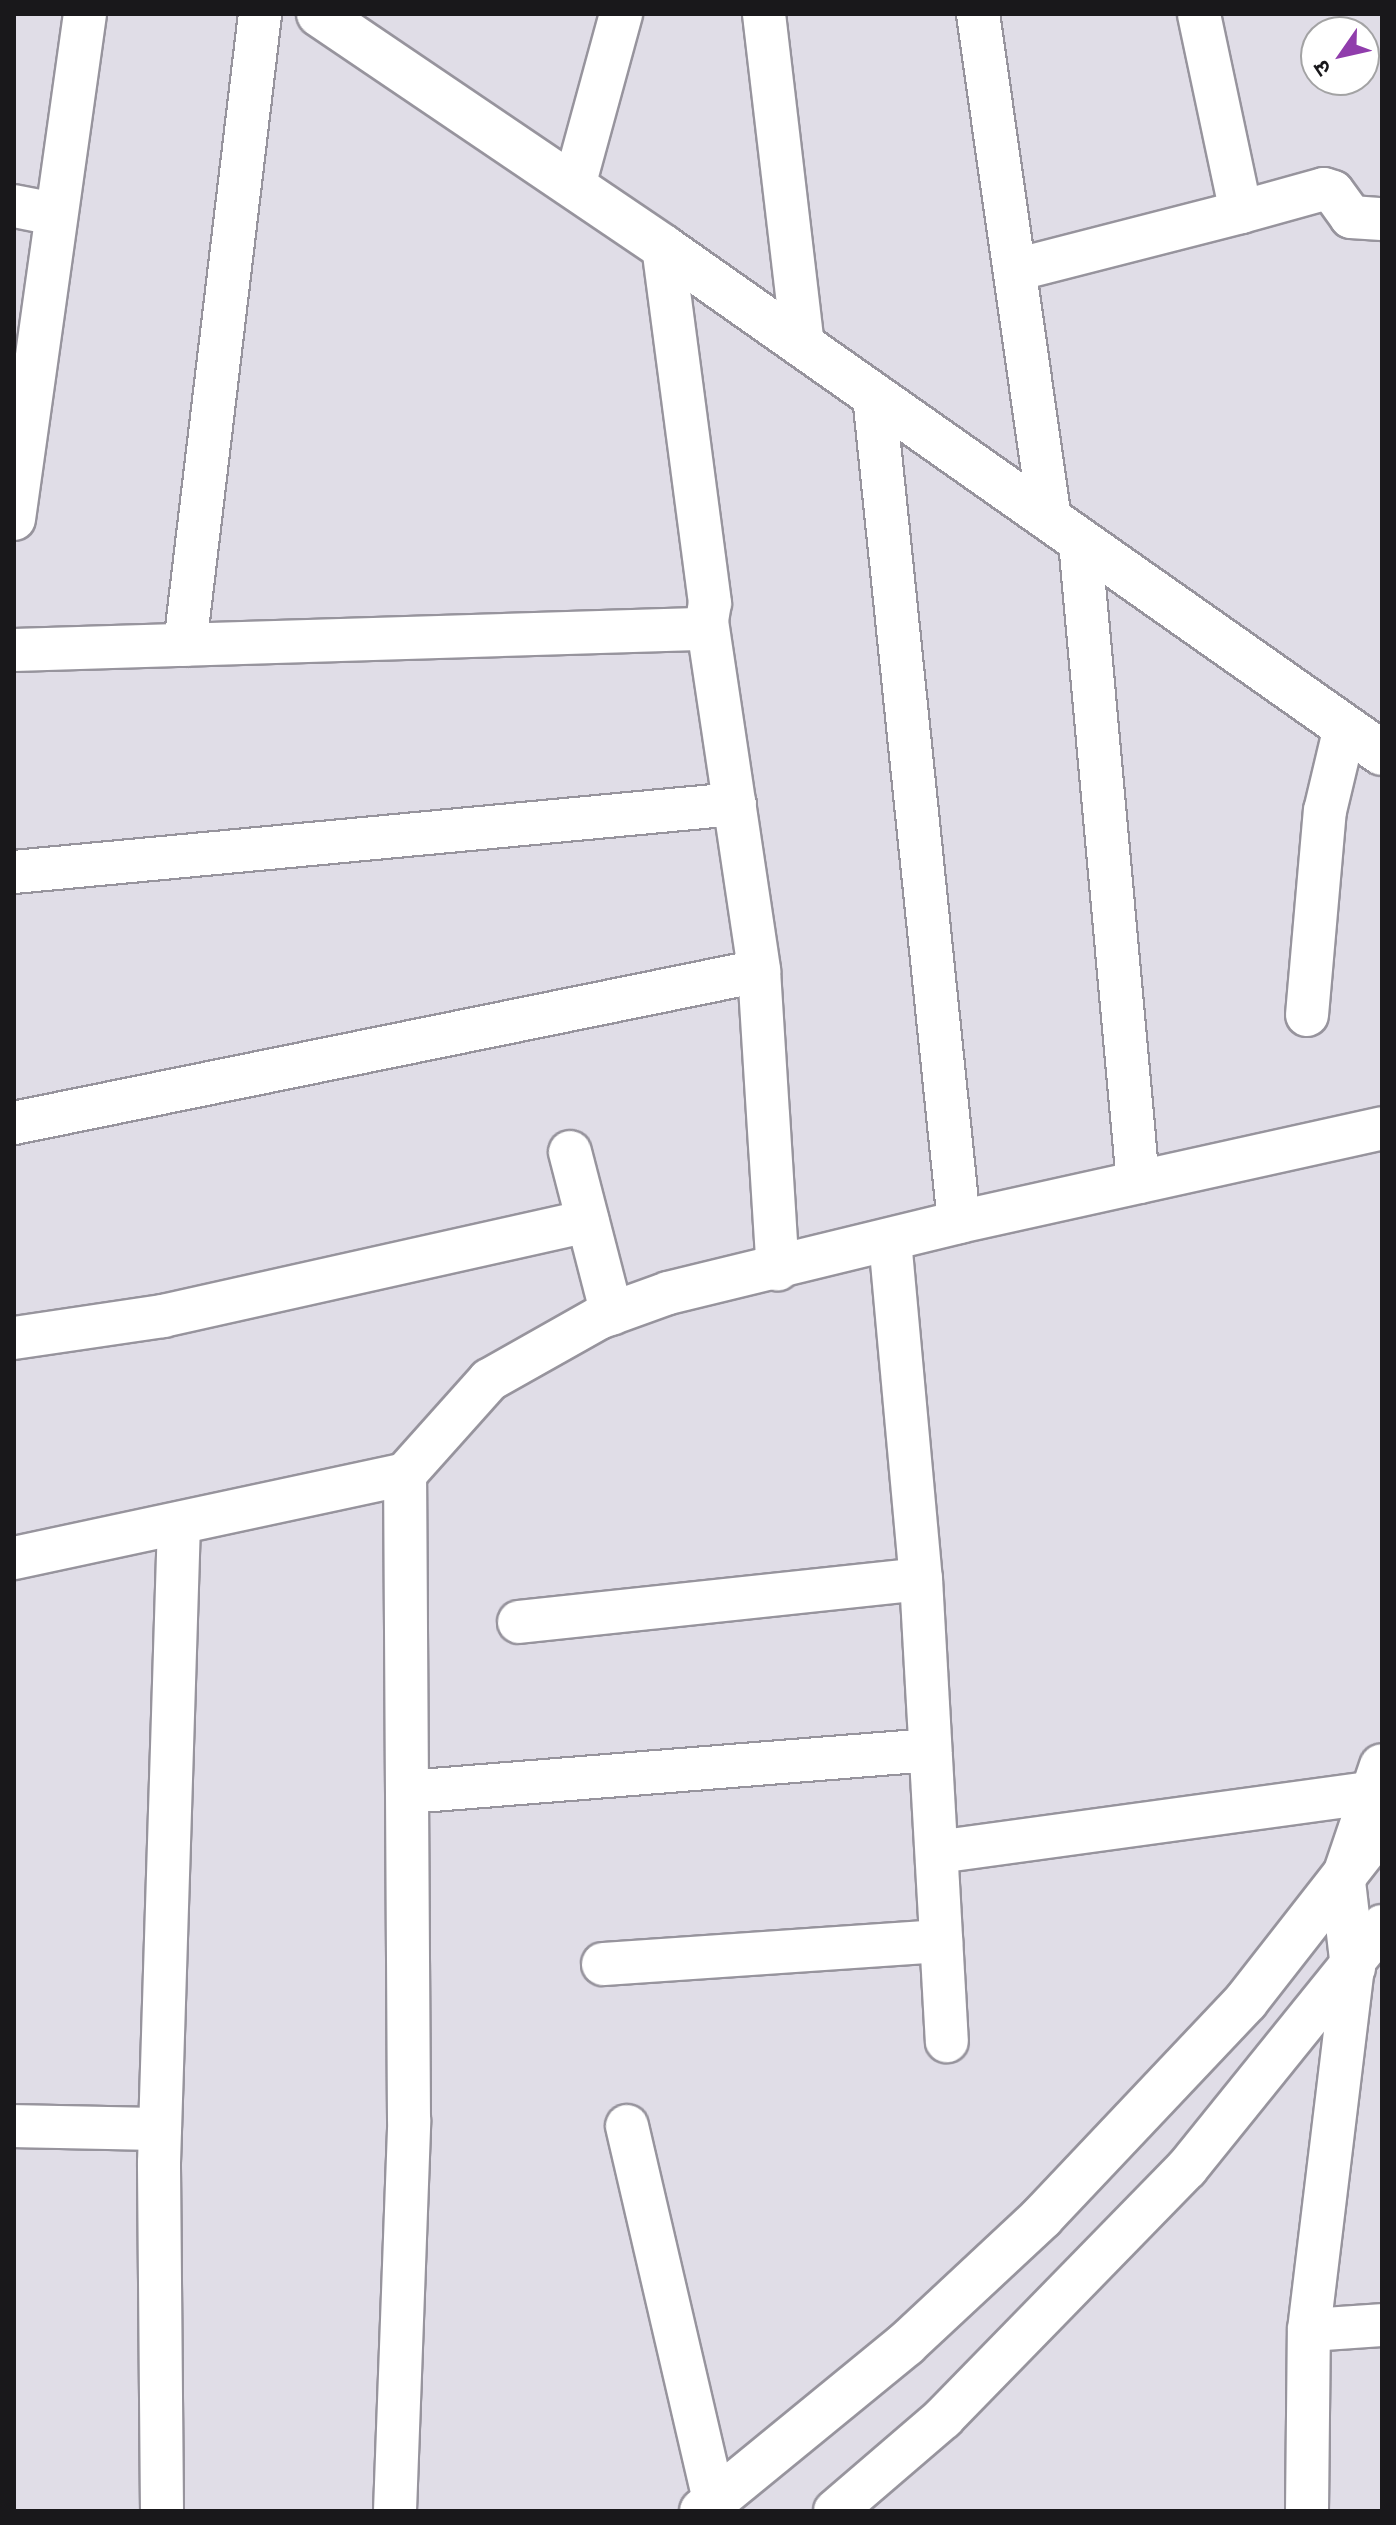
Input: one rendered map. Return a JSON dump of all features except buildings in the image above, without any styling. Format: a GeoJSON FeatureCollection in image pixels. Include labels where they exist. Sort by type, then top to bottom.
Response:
{"type":"FeatureCollection","features":[{"type":"Feature","properties":{"kind":"street"},"geometry":{"type":"LineString","coordinates":[[14,519],[25,357],[55,214],[85,14]]}},
{"type":"Feature","properties":{"kind":"street"},"geometry":{"type":"LineString","coordinates":[[185,645],[260,14]]}},
{"type":"Feature","properties":{"kind":"street"},"geometry":{"type":"LineString","coordinates":[[319,14],[663,247],[1382,753]]}},
{"type":"Feature","properties":{"kind":"street"},"geometry":{"type":"LineString","coordinates":[[574,186],[621,14]]}},
{"type":"Feature","properties":{"kind":"street"},"geometry":{"type":"LineString","coordinates":[[764,14],[803,345]]}},
{"type":"Feature","properties":{"kind":"street"},"geometry":{"type":"LineString","coordinates":[[978,14],[1015,270],[1065,530],[1138,1182]]}},
{"type":"Feature","properties":{"kind":"street"},"geometry":{"type":"LineString","coordinates":[[1199,14],[1241,212]]}},
{"type":"Feature","properties":{"kind":"street"},"geometry":{"type":"LineString","coordinates":[[1015,270],[1324,189],[1333,192],[1351,217],[1382,219]]}},
{"type":"Feature","properties":{"kind":"street"},"geometry":{"type":"LineString","coordinates":[[14,206],[55,214]]}},
{"type":"Feature","properties":{"kind":"street"},"geometry":{"type":"LineString","coordinates":[[663,247],[710,603],[707,621],[759,971],[778,1269]]}},
{"type":"Feature","properties":{"kind":"street"},"geometry":{"type":"LineString","coordinates":[[874,395],[959,1222]]}},
{"type":"Feature","properties":{"kind":"street"},"geometry":{"type":"LineString","coordinates":[[14,650],[493,632],[685,632],[707,621]]}},
{"type":"Feature","properties":{"kind":"street"},"geometry":{"type":"LineString","coordinates":[[1307,1015],[1325,811],[1345,727]]}},
{"type":"Feature","properties":{"kind":"street"},"geometry":{"type":"LineString","coordinates":[[14,872],[735,804]]}},
{"type":"Feature","properties":{"kind":"street"},"geometry":{"type":"LineString","coordinates":[[14,1123],[759,971]]}},
{"type":"Feature","properties":{"kind":"street"},"geometry":{"type":"LineString","coordinates":[[14,1558],[405,1474],[489,1380],[612,1314],[668,1293],[778,1269],[959,1222],[1382,1128]]}},
{"type":"Feature","properties":{"kind":"street"},"geometry":{"type":"LineString","coordinates":[[570,1152],[612,1314]]}},
{"type":"Feature","properties":{"kind":"street"},"geometry":{"type":"LineString","coordinates":[[14,1338],[163,1316],[588,1221]]}},
{"type":"Feature","properties":{"kind":"street"},"geometry":{"type":"LineString","coordinates":[[890,1240],[921,1579],[947,2041]]}},
{"type":"Feature","properties":{"kind":"street"},"geometry":{"type":"LineString","coordinates":[[395,2511],[409,2120],[405,1474]]}},
{"type":"Feature","properties":{"kind":"street"},"geometry":{"type":"LineString","coordinates":[[162,2511],[160,2129],[179,1523]]}},
{"type":"Feature","properties":{"kind":"street"},"geometry":{"type":"LineString","coordinates":[[519,1622],[921,1579]]}},
{"type":"Feature","properties":{"kind":"street"},"geometry":{"type":"LineString","coordinates":[[408,1792],[930,1750]]}},
{"type":"Feature","properties":{"kind":"street"},"geometry":{"type":"LineString","coordinates":[[627,2126],[708,2506],[906,2344],[1042,2217],[1246,2001],[1343,1889],[1379,1795],[937,1852]]}},
{"type":"Feature","properties":{"kind":"street"},"geometry":{"type":"LineString","coordinates":[[1307,2511],[1309,2330],[1362,1945],[1343,1889]]}},
{"type":"Feature","properties":{"kind":"street"},"geometry":{"type":"LineString","coordinates":[[603,1964],[941,1941]]}},
{"type":"Feature","properties":{"kind":"street"},"geometry":{"type":"LineString","coordinates":[[835,2511],[943,2418],[1187,2168],[1362,1945]]}},
{"type":"Feature","properties":{"kind":"street"},"geometry":{"type":"LineString","coordinates":[[14,2126],[160,2129]]}},
{"type":"Feature","properties":{"kind":"street"},"geometry":{"type":"LineString","coordinates":[[1309,2330],[1382,2325]]}}]}
